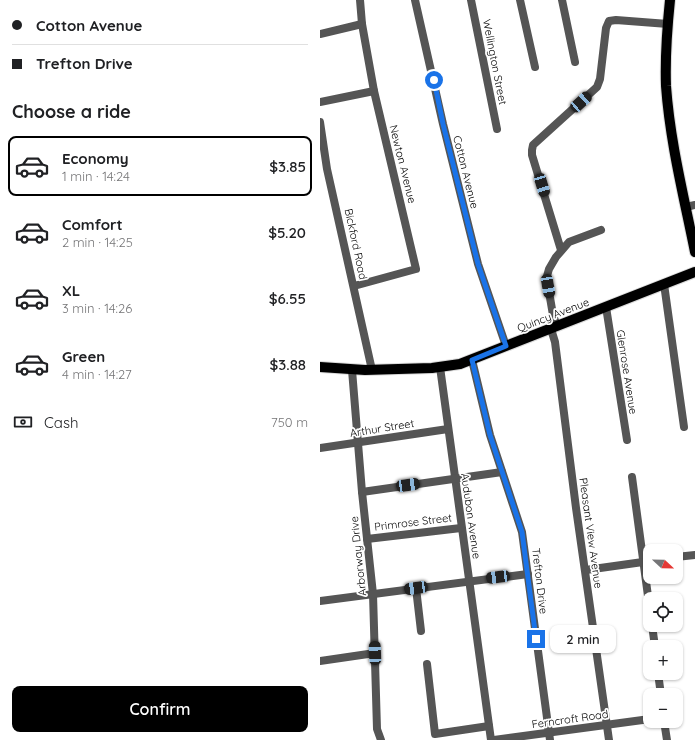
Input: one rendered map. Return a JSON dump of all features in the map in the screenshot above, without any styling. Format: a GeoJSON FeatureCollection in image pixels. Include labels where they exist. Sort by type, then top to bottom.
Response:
{"type":"FeatureCollection","features":[{"type":"Feature","properties":{"kind":"main road"},"geometry":{"type":"LineString","coordinates":[[670,0],[666,68],[668,106],[672,133],[691,206],[695,252]]}},
{"type":"Feature","properties":{"kind":"main road","name":"Quincy Avenue"},"geometry":{"type":"LineString","coordinates":[[320,367],[372,370],[456,365],[695,272]]}},
{"type":"Feature","properties":{"kind":"street","name":"Newton Avenue"},"geometry":{"type":"LineString","coordinates":[[354,286],[416,269],[374,91],[362,24],[360,0]]}},
{"type":"Feature","properties":{"kind":"street","name":"Cotton Avenue"},"geometry":{"type":"LineString","coordinates":[[415,0],[443,124],[478,264],[506,346]]}},
{"type":"Feature","properties":{"kind":"street","name":"Wellington Street"},"geometry":{"type":"LineString","coordinates":[[471,0],[497,129]]}},
{"type":"Feature","properties":{"kind":"street"},"geometry":{"type":"LineString","coordinates":[[520,0],[535,67]]}},
{"type":"Feature","properties":{"kind":"street"},"geometry":{"type":"LineString","coordinates":[[562,0],[575,62]]}},
{"type":"Feature","properties":{"kind":"street"},"geometry":{"type":"LineString","coordinates":[[601,230],[569,242],[561,250],[532,154],[533,145],[597,86],[600,79],[606,28],[609,22],[616,20],[668,24]]}},
{"type":"Feature","properties":{"kind":"street"},"geometry":{"type":"LineString","coordinates":[[320,34],[362,24]]}},
{"type":"Feature","properties":{"kind":"street"},"geometry":{"type":"LineString","coordinates":[[320,102],[374,91]]}},
{"type":"Feature","properties":{"kind":"street","name":"Bickford Road"},"geometry":{"type":"LineString","coordinates":[[320,122],[327,169],[372,370]]}},
{"type":"Feature","properties":{"kind":"street","name":"Pleasant View Avenue"},"geometry":{"type":"LineString","coordinates":[[561,250],[551,264],[547,276],[596,653],[609,740]]}},
{"type":"Feature","properties":{"kind":"street"},"geometry":{"type":"LineString","coordinates":[[664,284],[684,427]]}},
{"type":"Feature","properties":{"kind":"street","name":"Glenrose Avenue"},"geometry":{"type":"LineString","coordinates":[[606,307],[627,440]]}},
{"type":"Feature","properties":{"kind":"street","name":"Trefton Drive"},"geometry":{"type":"LineString","coordinates":[[472,360],[490,435],[521,527],[549,736]]}},
{"type":"Feature","properties":{"kind":"street","name":"Audubon Avenue"},"geometry":{"type":"LineString","coordinates":[[440,367],[461,528],[492,740]]}},
{"type":"Feature","properties":{"kind":"street","name":"Arborway Drive"},"geometry":{"type":"LineString","coordinates":[[352,370],[362,492],[374,594],[376,729],[381,740]]}},
{"type":"Feature","properties":{"kind":"street","name":"Arthur Street"},"geometry":{"type":"LineString","coordinates":[[320,448],[448,429]]}},
{"type":"Feature","properties":{"kind":"street"},"geometry":{"type":"LineString","coordinates":[[362,492],[502,472]]}},
{"type":"Feature","properties":{"kind":"street"},"geometry":{"type":"LineString","coordinates":[[632,477],[644,544]]}},
{"type":"Feature","properties":{"kind":"street","name":"Primrose Street"},"geometry":{"type":"LineString","coordinates":[[367,539],[461,528]]}},
{"type":"Feature","properties":{"kind":"street"},"geometry":{"type":"LineString","coordinates":[[683,556],[695,554]]}},
{"type":"Feature","properties":{"kind":"street"},"geometry":{"type":"LineString","coordinates":[[586,570],[643,562]]}},
{"type":"Feature","properties":{"kind":"street"},"geometry":{"type":"LineString","coordinates":[[320,601],[528,574]]}},
{"type":"Feature","properties":{"kind":"street"},"geometry":{"type":"LineString","coordinates":[[416,588],[421,631]]}},
{"type":"Feature","properties":{"kind":"street"},"geometry":{"type":"LineString","coordinates":[[320,661],[375,653]]}},
{"type":"Feature","properties":{"kind":"street"},"geometry":{"type":"LineString","coordinates":[[428,664],[435,734],[489,726]]}},
{"type":"Feature","properties":{"kind":"street","name":"Ferncroft Road"},"geometry":{"type":"LineString","coordinates":[[492,740],[549,736],[643,720]]}},
{"type":"Feature","properties":{"kind":"street"},"geometry":{"type":"LineString","coordinates":[[665,728],[667,740]]}},
{"type":"Feature","properties":{"kind":"route"},"geometry":{"type":"LineString","coordinates":[[434,80],[443,124],[478,264],[506,346],[472,360],[486,423],[522,532],[536,639]]}}]}
